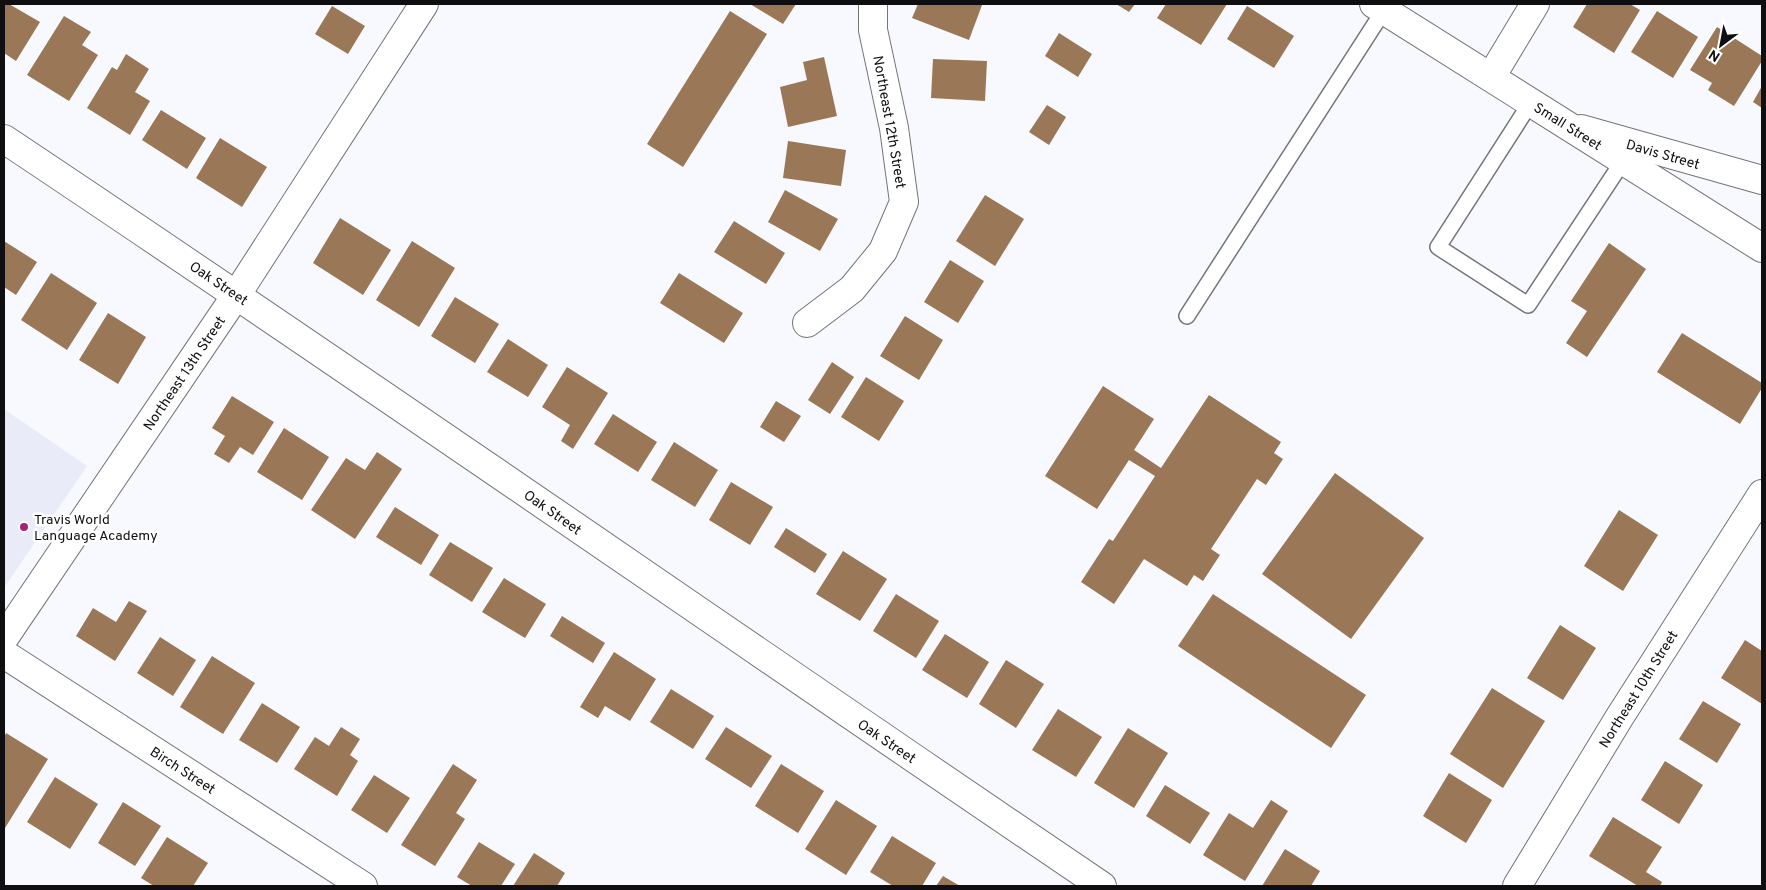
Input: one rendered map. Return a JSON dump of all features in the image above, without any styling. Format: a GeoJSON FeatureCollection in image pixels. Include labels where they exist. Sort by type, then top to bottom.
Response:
{"type":"FeatureCollection","features":[{"type":"Feature","properties":{"kind":"street","name":"Northeast 13th Street"},"geometry":{"type":"LineString","coordinates":[[4,638],[237,294],[424,4]]}},
{"type":"Feature","properties":{"kind":"street","name":"Northeast 12th Street"},"geometry":{"type":"LineString","coordinates":[[807,323],[852,289],[883,251],[904,202],[894,128],[873,30],[873,4]]}},
{"type":"Feature","properties":{"kind":"street"},"geometry":{"type":"LineString","coordinates":[[1491,77],[1536,4]]}},
{"type":"Feature","properties":{"kind":"street","name":"Small Street"},"geometry":{"type":"LineString","coordinates":[[1379,7],[1762,248]]}},
{"type":"Feature","properties":{"kind":"street","name":"Davis Street"},"geometry":{"type":"LineString","coordinates":[[1566,124],[1762,180]]}},
{"type":"Feature","properties":{"kind":"street","name":"Oak Street"},"geometry":{"type":"LineString","coordinates":[[4,139],[237,294],[775,665],[1102,886]]}},
{"type":"Feature","properties":{"kind":"street","name":"Northeast 10th Street"},"geometry":{"type":"LineString","coordinates":[[1517,886],[1619,718],[1762,494]]}},
{"type":"Feature","properties":{"kind":"street","name":"Birch Street"},"geometry":{"type":"LineString","coordinates":[[4,654],[363,886]]}},
{"type":"Feature","properties":{"kind":"lane"},"geometry":{"type":"LineString","coordinates":[[1187,316],[1379,7]]}},
{"type":"Feature","properties":{"kind":"lane"},"geometry":{"type":"LineString","coordinates":[[1530,102],[1438,247],[1528,305],[1623,161]]}},
{"type":"Feature","properties":{"kind":"shaded area","name":"Travis World Language Academy"},"geometry":{"type":"Polygon","coordinates":[[[4,409],[87,466],[4,588],[4,409]]]}},
{"type":"Feature","properties":{"kind":"building"},"geometry":{"type":"Polygon","coordinates":[[[4,4],[9,4],[40,22],[16,61],[4,53],[4,4]]]}},
{"type":"Feature","properties":{"kind":"building"},"geometry":{"type":"Polygon","coordinates":[[[750,4],[796,4],[783,24],[750,4]]]}},
{"type":"Feature","properties":{"kind":"building"},"geometry":{"type":"Polygon","coordinates":[[[918,4],[982,5],[969,40],[912,18],[918,4]]]}},
{"type":"Feature","properties":{"kind":"building"},"geometry":{"type":"Polygon","coordinates":[[[1116,4],[1135,4],[1129,12],[1116,4]]]}},
{"type":"Feature","properties":{"kind":"building"},"geometry":{"type":"Polygon","coordinates":[[[1166,4],[1227,4],[1201,45],[1157,18],[1166,4]]]}},
{"type":"Feature","properties":{"kind":"building"},"geometry":{"type":"Polygon","coordinates":[[[1587,4],[1630,4],[1640,10],[1614,53],[1573,27],[1587,4]]]}},
{"type":"Feature","properties":{"kind":"building"},"geometry":{"type":"Polygon","coordinates":[[[332,6],[365,26],[348,54],[315,34],[332,6]]]}},
{"type":"Feature","properties":{"kind":"building"},"geometry":{"type":"Polygon","coordinates":[[[1247,6],[1294,36],[1274,68],[1227,39],[1247,6]]]}},
{"type":"Feature","properties":{"kind":"building"},"geometry":{"type":"Polygon","coordinates":[[[730,11],[767,34],[683,167],[647,144],[730,11]]]}},
{"type":"Feature","properties":{"kind":"building"},"geometry":{"type":"Polygon","coordinates":[[[1657,11],[1698,37],[1673,78],[1631,52],[1657,11]]]}},
{"type":"Feature","properties":{"kind":"building"},"geometry":{"type":"Polygon","coordinates":[[[64,16],[91,32],[82,45],[98,55],[69,101],[27,75],[64,16]]]}},
{"type":"Feature","properties":{"kind":"building"},"geometry":{"type":"Polygon","coordinates":[[[1717,27],[1762,56],[1762,61],[1734,106],[1708,90],[1712,83],[1690,70],[1717,27]]]}},
{"type":"Feature","properties":{"kind":"building"},"geometry":{"type":"Polygon","coordinates":[[[1059,33],[1092,54],[1078,77],[1045,56],[1059,33]]]}},
{"type":"Feature","properties":{"kind":"building"},"geometry":{"type":"Polygon","coordinates":[[[126,54],[149,69],[135,92],[150,101],[130,135],[87,108],[112,67],[117,70],[126,54]]]}},
{"type":"Feature","properties":{"kind":"building"},"geometry":{"type":"Polygon","coordinates":[[[824,57],[837,116],[788,127],[780,87],[807,80],[803,62],[824,57]]]}},
{"type":"Feature","properties":{"kind":"building"},"geometry":{"type":"Polygon","coordinates":[[[933,59],[987,61],[985,101],[931,98],[933,59]]]}},
{"type":"Feature","properties":{"kind":"building"},"geometry":{"type":"Polygon","coordinates":[[[1762,86],[1762,108],[1753,102],[1762,86]]]}},
{"type":"Feature","properties":{"kind":"building"},"geometry":{"type":"Polygon","coordinates":[[[1047,105],[1066,117],[1049,145],[1029,132],[1047,105]]]}},
{"type":"Feature","properties":{"kind":"building"},"geometry":{"type":"Polygon","coordinates":[[[161,110],[206,138],[187,169],[142,140],[161,110]]]}},
{"type":"Feature","properties":{"kind":"building"},"geometry":{"type":"Polygon","coordinates":[[[220,138],[267,167],[242,207],[196,178],[220,138]]]}},
{"type":"Feature","properties":{"kind":"building"},"geometry":{"type":"Polygon","coordinates":[[[788,141],[846,150],[841,186],[783,178],[788,141]]]}},
{"type":"Feature","properties":{"kind":"building"},"geometry":{"type":"Polygon","coordinates":[[[785,190],[838,219],[820,251],[768,222],[785,190]]]}},
{"type":"Feature","properties":{"kind":"building"},"geometry":{"type":"Polygon","coordinates":[[[985,195],[1024,219],[995,266],[956,241],[985,195]]]}},
{"type":"Feature","properties":{"kind":"building"},"geometry":{"type":"Polygon","coordinates":[[[340,218],[391,250],[363,295],[313,263],[340,218]]]}},
{"type":"Feature","properties":{"kind":"building"},"geometry":{"type":"Polygon","coordinates":[[[734,221],[785,253],[766,284],[714,252],[734,221]]]}},
{"type":"Feature","properties":{"kind":"building"},"geometry":{"type":"Polygon","coordinates":[[[4,241],[37,262],[16,295],[4,287],[4,241]]]}},
{"type":"Feature","properties":{"kind":"building"},"geometry":{"type":"Polygon","coordinates":[[[412,241],[455,268],[419,327],[376,300],[412,241]]]}},
{"type":"Feature","properties":{"kind":"building"},"geometry":{"type":"Polygon","coordinates":[[[1609,243],[1646,269],[1587,357],[1566,343],[1587,311],[1571,301],[1609,243]]]}},
{"type":"Feature","properties":{"kind":"building"},"geometry":{"type":"Polygon","coordinates":[[[950,260],[984,281],[958,323],[924,302],[950,260]]]}},
{"type":"Feature","properties":{"kind":"building"},"geometry":{"type":"Polygon","coordinates":[[[51,273],[97,303],[67,350],[21,320],[51,273]]]}},
{"type":"Feature","properties":{"kind":"building"},"geometry":{"type":"Polygon","coordinates":[[[679,273],[743,313],[724,343],[660,303],[679,273]]]}},
{"type":"Feature","properties":{"kind":"building"},"geometry":{"type":"Polygon","coordinates":[[[455,297],[499,324],[475,363],[431,336],[455,297]]]}},
{"type":"Feature","properties":{"kind":"building"},"geometry":{"type":"Polygon","coordinates":[[[108,313],[146,337],[118,384],[79,360],[108,313]]]}},
{"type":"Feature","properties":{"kind":"building"},"geometry":{"type":"Polygon","coordinates":[[[905,316],[943,340],[919,380],[880,356],[905,316]]]}},
{"type":"Feature","properties":{"kind":"building"},"geometry":{"type":"Polygon","coordinates":[[[1682,333],[1762,383],[1762,388],[1740,424],[1657,372],[1682,333]]]}},
{"type":"Feature","properties":{"kind":"building"},"geometry":{"type":"Polygon","coordinates":[[[508,339],[548,365],[528,397],[487,372],[508,339]]]}},
{"type":"Feature","properties":{"kind":"building"},"geometry":{"type":"Polygon","coordinates":[[[832,362],[854,377],[830,414],[808,400],[832,362]]]}},
{"type":"Feature","properties":{"kind":"building"},"geometry":{"type":"Polygon","coordinates":[[[567,367],[608,393],[573,449],[561,441],[570,425],[542,407],[567,367]]]}},
{"type":"Feature","properties":{"kind":"building"},"geometry":{"type":"Polygon","coordinates":[[[866,377],[904,401],[879,441],[841,417],[866,377]]]}},
{"type":"Feature","properties":{"kind":"building"},"geometry":{"type":"Polygon","coordinates":[[[1103,386],[1154,419],[1134,450],[1161,468],[1209,395],[1281,442],[1274,453],[1283,459],[1266,485],[1257,479],[1211,549],[1220,555],[1203,581],[1194,575],[1187,586],[1144,559],[1114,604],[1081,582],[1109,539],[1113,541],[1155,476],[1129,460],[1097,509],[1045,476],[1103,386]]]}},
{"type":"Feature","properties":{"kind":"building"},"geometry":{"type":"Polygon","coordinates":[[[232,396],[274,422],[253,455],[240,447],[229,463],[214,454],[225,436],[212,428],[232,396]]]}},
{"type":"Feature","properties":{"kind":"building"},"geometry":{"type":"Polygon","coordinates":[[[776,401],[801,416],[784,442],[760,427],[776,401]]]}},
{"type":"Feature","properties":{"kind":"building"},"geometry":{"type":"Polygon","coordinates":[[[613,414],[657,442],[638,472],[594,444],[613,414]]]}},
{"type":"Feature","properties":{"kind":"building"},"geometry":{"type":"Polygon","coordinates":[[[284,428],[329,457],[302,500],[257,472],[284,428]]]}},
{"type":"Feature","properties":{"kind":"building"},"geometry":{"type":"Polygon","coordinates":[[[674,442],[718,470],[695,507],[651,480],[674,442]]]}},
{"type":"Feature","properties":{"kind":"building"},"geometry":{"type":"Polygon","coordinates":[[[377,452],[402,469],[355,539],[311,510],[346,458],[365,470],[377,452]]]}},
{"type":"Feature","properties":{"kind":"building"},"geometry":{"type":"Polygon","coordinates":[[[1335,473],[1424,538],[1351,639],[1262,574],[1335,473]]]}},
{"type":"Feature","properties":{"kind":"building"},"geometry":{"type":"Polygon","coordinates":[[[731,482],[773,507],[750,545],[709,520],[731,482]]]}},
{"type":"Feature","properties":{"kind":"building"},"geometry":{"type":"Polygon","coordinates":[[[395,507],[439,535],[421,565],[376,537],[395,507]]]}},
{"type":"Feature","properties":{"kind":"building"},"geometry":{"type":"Polygon","coordinates":[[[1619,510],[1658,535],[1623,591],[1584,566],[1619,510]]]}},
{"type":"Feature","properties":{"kind":"building"},"geometry":{"type":"Polygon","coordinates":[[[786,528],[827,554],[815,573],[774,547],[786,528]]]}},
{"type":"Feature","properties":{"kind":"building"},"geometry":{"type":"Polygon","coordinates":[[[450,542],[493,568],[472,602],[429,575],[450,542]]]}},
{"type":"Feature","properties":{"kind":"building"},"geometry":{"type":"Polygon","coordinates":[[[843,551],[887,579],[860,621],[816,594],[843,551]]]}},
{"type":"Feature","properties":{"kind":"building"},"geometry":{"type":"Polygon","coordinates":[[[504,578],[546,604],[525,638],[482,612],[504,578]]]}},
{"type":"Feature","properties":{"kind":"building"},"geometry":{"type":"Polygon","coordinates":[[[896,594],[939,621],[916,658],[873,631],[896,594]]]}},
{"type":"Feature","properties":{"kind":"building"},"geometry":{"type":"Polygon","coordinates":[[[1213,594],[1366,695],[1331,748],[1178,646],[1213,594]]]}},
{"type":"Feature","properties":{"kind":"building"},"geometry":{"type":"Polygon","coordinates":[[[129,601],[147,611],[115,661],[76,636],[93,608],[116,622],[129,601]]]}},
{"type":"Feature","properties":{"kind":"building"},"geometry":{"type":"Polygon","coordinates":[[[562,616],[605,643],[593,663],[550,636],[562,616]]]}},
{"type":"Feature","properties":{"kind":"building"},"geometry":{"type":"Polygon","coordinates":[[[1560,625],[1596,648],[1563,700],[1527,678],[1560,625]]]}},
{"type":"Feature","properties":{"kind":"building"},"geometry":{"type":"Polygon","coordinates":[[[945,634],[989,662],[967,698],[922,670],[945,634]]]}},
{"type":"Feature","properties":{"kind":"building"},"geometry":{"type":"Polygon","coordinates":[[[160,637],[196,660],[173,696],[137,673],[160,637]]]}},
{"type":"Feature","properties":{"kind":"building"},"geometry":{"type":"Polygon","coordinates":[[[1745,640],[1762,651],[1762,704],[1721,678],[1745,640]]]}},
{"type":"Feature","properties":{"kind":"building"},"geometry":{"type":"Polygon","coordinates":[[[614,652],[656,679],[630,721],[605,706],[598,718],[580,707],[614,652]]]}},
{"type":"Feature","properties":{"kind":"building"},"geometry":{"type":"Polygon","coordinates":[[[212,656],[255,683],[223,734],[180,707],[212,656]]]}},
{"type":"Feature","properties":{"kind":"building"},"geometry":{"type":"Polygon","coordinates":[[[1006,660],[1044,684],[1016,728],[979,704],[1006,660]]]}},
{"type":"Feature","properties":{"kind":"building"},"geometry":{"type":"Polygon","coordinates":[[[1492,688],[1545,721],[1503,788],[1450,754],[1492,688]]]}},
{"type":"Feature","properties":{"kind":"building"},"geometry":{"type":"Polygon","coordinates":[[[671,689],[714,716],[693,749],[650,722],[671,689]]]}},
{"type":"Feature","properties":{"kind":"building"},"geometry":{"type":"Polygon","coordinates":[[[1703,701],[1741,724],[1717,763],[1679,739],[1703,701]]]}},
{"type":"Feature","properties":{"kind":"building"},"geometry":{"type":"Polygon","coordinates":[[[262,703],[300,727],[277,763],[239,740],[262,703]]]}},
{"type":"Feature","properties":{"kind":"building"},"geometry":{"type":"Polygon","coordinates":[[[1058,709],[1102,737],[1076,777],[1032,750],[1058,709]]]}},
{"type":"Feature","properties":{"kind":"building"},"geometry":{"type":"Polygon","coordinates":[[[341,727],[360,739],[350,755],[358,761],[337,796],[294,769],[315,737],[329,746],[341,727]]]}},
{"type":"Feature","properties":{"kind":"building"},"geometry":{"type":"Polygon","coordinates":[[[726,727],[772,756],[751,788],[705,759],[726,727]]]}},
{"type":"Feature","properties":{"kind":"building"},"geometry":{"type":"Polygon","coordinates":[[[1128,728],[1168,753],[1134,808],[1094,783],[1128,728]]]}},
{"type":"Feature","properties":{"kind":"building"},"geometry":{"type":"Polygon","coordinates":[[[6,733],[48,759],[5,828],[4,738],[6,733]]]}},
{"type":"Feature","properties":{"kind":"building"},"geometry":{"type":"Polygon","coordinates":[[[1665,761],[1703,785],[1679,824],[1641,800],[1665,761]]]}},
{"type":"Feature","properties":{"kind":"building"},"geometry":{"type":"Polygon","coordinates":[[[453,764],[477,780],[456,813],[465,819],[435,866],[401,845],[453,764]]]}},
{"type":"Feature","properties":{"kind":"building"},"geometry":{"type":"Polygon","coordinates":[[[781,764],[824,791],[798,833],[755,806],[781,764]]]}},
{"type":"Feature","properties":{"kind":"building"},"geometry":{"type":"Polygon","coordinates":[[[1449,773],[1492,800],[1466,843],[1423,816],[1449,773]]]}},
{"type":"Feature","properties":{"kind":"building"},"geometry":{"type":"Polygon","coordinates":[[[374,775],[410,798],[387,833],[351,810],[374,775]]]}},
{"type":"Feature","properties":{"kind":"building"},"geometry":{"type":"Polygon","coordinates":[[[55,777],[98,804],[70,849],[27,822],[55,777]]]}},
{"type":"Feature","properties":{"kind":"building"},"geometry":{"type":"Polygon","coordinates":[[[1165,785],[1210,813],[1190,844],[1146,816],[1165,785]]]}},
{"type":"Feature","properties":{"kind":"building"},"geometry":{"type":"Polygon","coordinates":[[[836,800],[877,826],[846,875],[805,849],[836,800]]]}},
{"type":"Feature","properties":{"kind":"building"},"geometry":{"type":"Polygon","coordinates":[[[1271,800],[1288,811],[1245,881],[1203,855],[1229,813],[1253,828],[1271,800]]]}},
{"type":"Feature","properties":{"kind":"building"},"geometry":{"type":"Polygon","coordinates":[[[123,802],[161,826],[135,866],[98,843],[123,802]]]}},
{"type":"Feature","properties":{"kind":"building"},"geometry":{"type":"Polygon","coordinates":[[[1613,817],[1662,847],[1646,872],[1662,882],[1660,886],[1638,886],[1589,856],[1613,817]]]}},
{"type":"Feature","properties":{"kind":"building"},"geometry":{"type":"Polygon","coordinates":[[[892,836],[936,863],[922,886],[893,886],[870,872],[892,836]]]}},
{"type":"Feature","properties":{"kind":"building"},"geometry":{"type":"Polygon","coordinates":[[[167,837],[208,863],[193,886],[154,886],[141,878],[167,837]]]}},
{"type":"Feature","properties":{"kind":"building"},"geometry":{"type":"Polygon","coordinates":[[[479,842],[515,864],[501,886],[472,886],[457,877],[479,842]]]}},
{"type":"Feature","properties":{"kind":"building"},"geometry":{"type":"Polygon","coordinates":[[[1285,849],[1320,871],[1311,886],[1262,886],[1285,849]]]}},
{"type":"Feature","properties":{"kind":"building"},"geometry":{"type":"Polygon","coordinates":[[[534,853],[565,873],[557,886],[513,886],[534,853]]]}},
{"type":"Feature","properties":{"kind":"building"},"geometry":{"type":"Polygon","coordinates":[[[943,876],[960,886],[936,886],[943,876]]]}},
{"type":"Feature","properties":{"kind":"place","name":"Travis World Language Academy"},"geometry":{"type":"Point","coordinates":[24,527]}}]}
